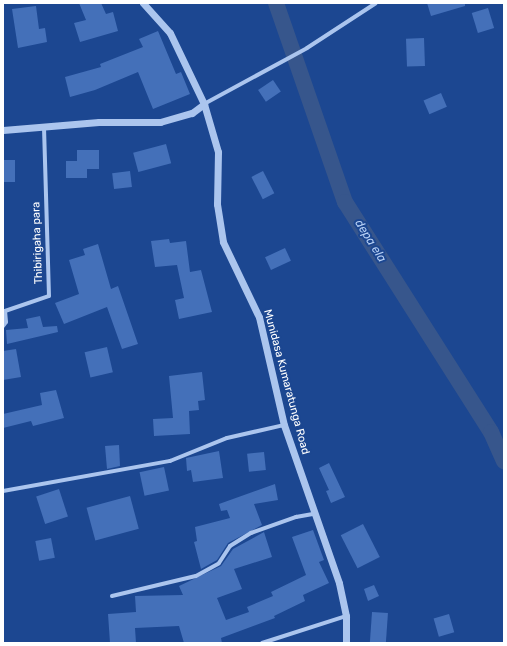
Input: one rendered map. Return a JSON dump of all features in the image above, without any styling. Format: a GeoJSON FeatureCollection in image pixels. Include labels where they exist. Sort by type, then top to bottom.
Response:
{"type":"FeatureCollection","features":[{"type":"Feature","properties":{"kind":"street","name":"Munidasa Kumaratunga Road"},"geometry":{"type":"LineString","coordinates":[[143,3],[170,33],[204,104],[218,152],[217,204],[223,242],[259,317],[284,425],[313,514],[339,583],[346,616],[346,643]]}},
{"type":"Feature","properties":{"kind":"street"},"geometry":{"type":"LineString","coordinates":[[3,130],[105,121],[160,122],[192,113],[204,104],[308,48],[376,3]]}},
{"type":"Feature","properties":{"kind":"street","name":"Thibirigaha para"},"geometry":{"type":"LineString","coordinates":[[3,326],[6,322],[4,311],[49,296],[44,127]]}},
{"type":"Feature","properties":{"kind":"street"},"geometry":{"type":"LineString","coordinates":[[3,491],[170,461],[227,438],[284,425]]}},
{"type":"Feature","properties":{"kind":"street"},"geometry":{"type":"LineString","coordinates":[[112,596],[196,576],[219,563],[230,546],[251,533],[296,517],[313,514]]}},
{"type":"Feature","properties":{"kind":"street"},"geometry":{"type":"LineString","coordinates":[[262,643],[346,616]]}},
{"type":"Feature","properties":{"kind":"building"},"geometry":{"type":"Polygon","coordinates":[[[79,3],[101,3],[106,14],[113,12],[118,31],[80,42],[74,23],[86,20],[79,3]]]}},
{"type":"Feature","properties":{"kind":"building"},"geometry":{"type":"Polygon","coordinates":[[[427,3],[465,3],[465,6],[431,16],[427,3]]]}},
{"type":"Feature","properties":{"kind":"building"},"geometry":{"type":"Polygon","coordinates":[[[36,6],[39,29],[45,28],[47,42],[18,48],[12,9],[36,6]]]}},
{"type":"Feature","properties":{"kind":"building"},"geometry":{"type":"Polygon","coordinates":[[[488,8],[494,28],[478,33],[472,13],[488,8]]]}},
{"type":"Feature","properties":{"kind":"building"},"geometry":{"type":"Polygon","coordinates":[[[158,31],[176,74],[181,72],[190,94],[153,109],[138,72],[95,90],[70,97],[65,77],[101,67],[100,64],[143,47],[139,39],[158,31]]]}},
{"type":"Feature","properties":{"kind":"building"},"geometry":{"type":"Polygon","coordinates":[[[424,38],[425,66],[407,67],[406,39],[424,38]]]}},
{"type":"Feature","properties":{"kind":"building"},"geometry":{"type":"Polygon","coordinates":[[[273,80],[281,92],[266,102],[258,90],[273,80]]]}},
{"type":"Feature","properties":{"kind":"building"},"geometry":{"type":"Polygon","coordinates":[[[441,93],[447,107],[429,114],[424,100],[441,93]]]}},
{"type":"Feature","properties":{"kind":"building"},"geometry":{"type":"Polygon","coordinates":[[[166,144],[171,163],[138,172],[133,153],[166,144]]]}},
{"type":"Feature","properties":{"kind":"building"},"geometry":{"type":"Polygon","coordinates":[[[77,150],[99,150],[99,169],[87,169],[87,178],[66,178],[66,161],[77,161],[77,150]]]}},
{"type":"Feature","properties":{"kind":"building"},"geometry":{"type":"Polygon","coordinates":[[[3,160],[15,160],[15,182],[3,182],[3,160]]]}},
{"type":"Feature","properties":{"kind":"building"},"geometry":{"type":"Polygon","coordinates":[[[130,171],[132,187],[114,189],[112,173],[130,171]]]}},
{"type":"Feature","properties":{"kind":"building"},"geometry":{"type":"Polygon","coordinates":[[[263,171],[274,193],[263,199],[251,177],[263,171]]]}},
{"type":"Feature","properties":{"kind":"building"},"geometry":{"type":"Polygon","coordinates":[[[169,239],[170,243],[186,241],[190,272],[201,270],[212,312],[179,319],[175,300],[184,298],[177,265],[155,267],[151,241],[169,239]]]}},
{"type":"Feature","properties":{"kind":"building"},"geometry":{"type":"Polygon","coordinates":[[[98,244],[111,289],[118,286],[138,344],[122,349],[107,307],[64,324],[55,303],[79,294],[69,260],[85,255],[83,249],[98,244]]]}},
{"type":"Feature","properties":{"kind":"building"},"geometry":{"type":"Polygon","coordinates":[[[285,248],[291,261],[271,270],[265,257],[285,248]]]}},
{"type":"Feature","properties":{"kind":"building"},"geometry":{"type":"Polygon","coordinates":[[[40,316],[43,327],[57,326],[58,332],[7,344],[6,330],[28,328],[26,319],[40,316]]]}},
{"type":"Feature","properties":{"kind":"building"},"geometry":{"type":"Polygon","coordinates":[[[107,347],[113,372],[90,378],[85,352],[107,347]]]}},
{"type":"Feature","properties":{"kind":"building"},"geometry":{"type":"Polygon","coordinates":[[[16,349],[21,377],[3,380],[3,351],[16,349]]]}},
{"type":"Feature","properties":{"kind":"building"},"geometry":{"type":"Polygon","coordinates":[[[202,372],[205,400],[198,401],[199,410],[189,411],[190,434],[154,436],[153,419],[173,418],[169,376],[202,372]]]}},
{"type":"Feature","properties":{"kind":"building"},"geometry":{"type":"Polygon","coordinates":[[[56,390],[64,418],[33,426],[31,421],[3,428],[3,414],[42,405],[40,393],[56,390]]]}},
{"type":"Feature","properties":{"kind":"building"},"geometry":{"type":"Polygon","coordinates":[[[119,445],[120,466],[107,469],[105,446],[119,445]]]}},
{"type":"Feature","properties":{"kind":"building"},"geometry":{"type":"Polygon","coordinates":[[[219,451],[223,478],[193,482],[191,470],[187,471],[186,458],[219,451]]]}},
{"type":"Feature","properties":{"kind":"building"},"geometry":{"type":"Polygon","coordinates":[[[264,452],[266,470],[249,472],[247,454],[264,452]]]}},
{"type":"Feature","properties":{"kind":"building"},"geometry":{"type":"Polygon","coordinates":[[[329,463],[345,497],[331,503],[326,491],[329,490],[319,468],[329,463]]]}},
{"type":"Feature","properties":{"kind":"building"},"geometry":{"type":"Polygon","coordinates":[[[164,467],[169,490],[145,496],[140,472],[164,467]]]}},
{"type":"Feature","properties":{"kind":"building"},"geometry":{"type":"Polygon","coordinates":[[[275,484],[278,500],[254,504],[262,525],[228,543],[217,560],[201,569],[194,542],[197,541],[195,527],[230,518],[227,510],[221,511],[219,504],[275,484]]]}},
{"type":"Feature","properties":{"kind":"building"},"geometry":{"type":"Polygon","coordinates":[[[59,489],[68,517],[45,524],[36,496],[59,489]]]}},
{"type":"Feature","properties":{"kind":"building"},"geometry":{"type":"Polygon","coordinates":[[[130,496],[139,529],[95,540],[87,508],[130,496]]]}},
{"type":"Feature","properties":{"kind":"building"},"geometry":{"type":"Polygon","coordinates":[[[363,524],[380,557],[358,568],[341,535],[363,524]]]}},
{"type":"Feature","properties":{"kind":"building"},"geometry":{"type":"Polygon","coordinates":[[[313,530],[324,560],[319,562],[329,583],[303,595],[305,601],[274,616],[275,618],[221,638],[222,643],[184,643],[179,626],[135,628],[136,643],[110,643],[108,614],[136,612],[135,596],[183,595],[179,586],[221,566],[233,549],[264,532],[272,557],[234,569],[242,589],[217,598],[226,620],[249,612],[247,607],[273,596],[271,592],[306,575],[292,537],[313,530]]]}},
{"type":"Feature","properties":{"kind":"building"},"geometry":{"type":"Polygon","coordinates":[[[51,538],[55,558],[39,561],[35,541],[51,538]]]}},
{"type":"Feature","properties":{"kind":"building"},"geometry":{"type":"Polygon","coordinates":[[[374,585],[379,596],[368,601],[364,589],[374,585]]]}},
{"type":"Feature","properties":{"kind":"building"},"geometry":{"type":"Polygon","coordinates":[[[372,612],[388,613],[386,643],[370,643],[372,612]]]}},
{"type":"Feature","properties":{"kind":"building"},"geometry":{"type":"Polygon","coordinates":[[[449,614],[454,632],[439,637],[434,618],[449,614]]]}},
{"type":"Feature","properties":{"kind":"waterway","name":"depa ela"},"geometry":{"type":"LineString","coordinates":[[276,3],[345,202],[491,432],[504,461]]}}]}
